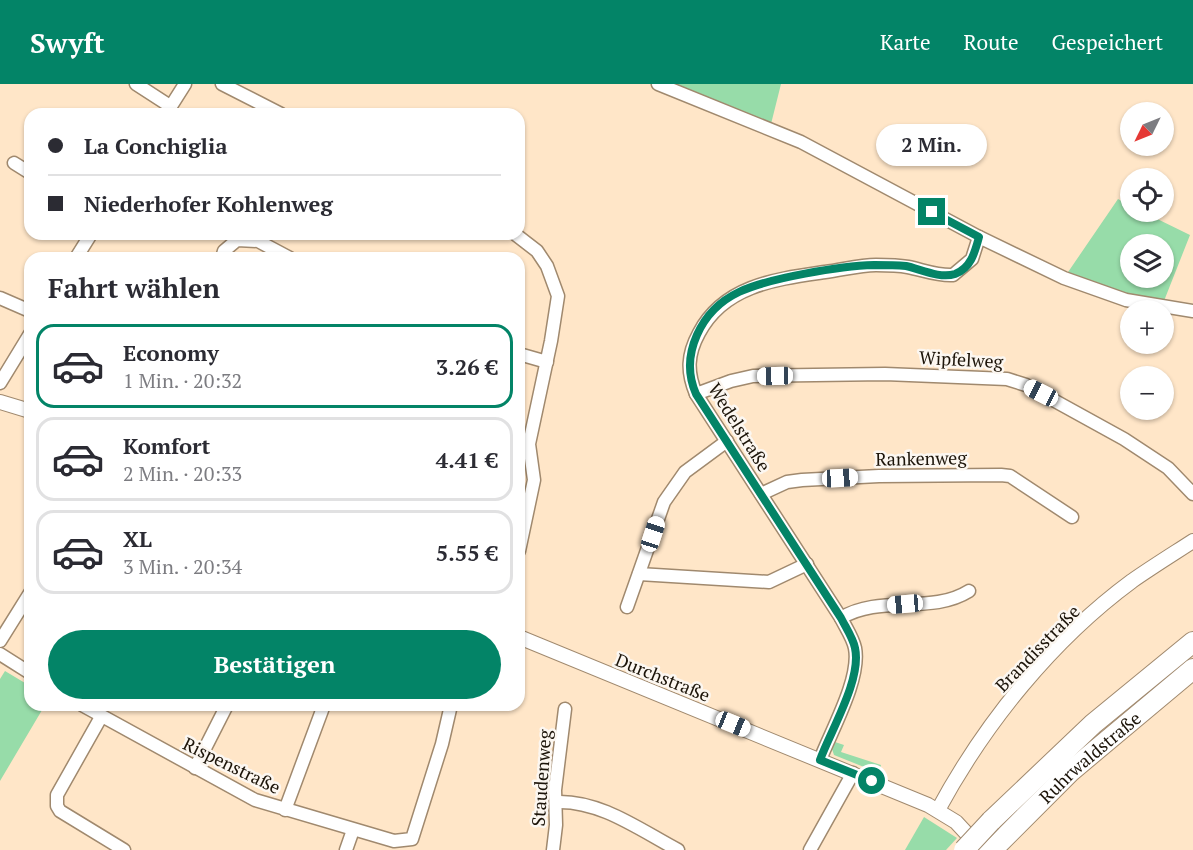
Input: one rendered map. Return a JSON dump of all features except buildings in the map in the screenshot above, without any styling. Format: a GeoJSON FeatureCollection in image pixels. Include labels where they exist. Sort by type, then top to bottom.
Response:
{"type":"FeatureCollection","features":[{"type":"Feature","properties":{"kind":"highway"},"geometry":{"type":"LineString","coordinates":[[964,850],[991,821],[1093,724],[1193,642]]}},
{"type":"Feature","properties":{"kind":"highway","name":"Ruhrwaldstraße"},"geometry":{"type":"LineString","coordinates":[[992,850],[1071,771],[1193,669]]}},
{"type":"Feature","properties":{"kind":"street"},"geometry":{"type":"LineString","coordinates":[[136,84],[166,108]]}},
{"type":"Feature","properties":{"kind":"street"},"geometry":{"type":"LineString","coordinates":[[169,108],[185,84]]}},
{"type":"Feature","properties":{"kind":"street"},"geometry":{"type":"LineString","coordinates":[[222,84],[269,108]]}},
{"type":"Feature","properties":{"kind":"street"},"geometry":{"type":"LineString","coordinates":[[658,84],[801,142],[979,237],[1064,278],[1126,300],[1193,311]]}},
{"type":"Feature","properties":{"kind":"street"},"geometry":{"type":"LineString","coordinates":[[14,163],[24,169]]}},
{"type":"Feature","properties":{"kind":"street","name":"Wedelstraße"},"geometry":{"type":"LineString","coordinates":[[820,760],[856,668],[855,646],[841,618],[807,564],[696,394],[689,378],[688,363],[693,344],[714,312],[738,292],[772,280],[872,265],[905,266],[953,274],[972,259],[979,237]]}},
{"type":"Feature","properties":{"kind":"street"},"geometry":{"type":"LineString","coordinates":[[225,252],[237,240],[258,241],[279,252]]}},
{"type":"Feature","properties":{"kind":"street"},"geometry":{"type":"LineString","coordinates":[[523,240],[537,251],[554,281],[558,296],[557,312],[529,444],[534,480],[525,523]]}},
{"type":"Feature","properties":{"kind":"street"},"geometry":{"type":"LineString","coordinates":[[0,298],[24,308]]}},
{"type":"Feature","properties":{"kind":"street"},"geometry":{"type":"LineString","coordinates":[[0,382],[24,344]]}},
{"type":"Feature","properties":{"kind":"street"},"geometry":{"type":"LineString","coordinates":[[525,356],[547,362]]}},
{"type":"Feature","properties":{"kind":"street","name":"Wipfelweg"},"geometry":{"type":"LineString","coordinates":[[696,394],[731,381],[753,376],[885,374],[1006,378],[1026,385],[1132,444],[1168,468],[1193,494]]}},
{"type":"Feature","properties":{"kind":"street"},"geometry":{"type":"LineString","coordinates":[[0,402],[24,409]]}},
{"type":"Feature","properties":{"kind":"street"},"geometry":{"type":"LineString","coordinates":[[627,607],[664,502],[685,472],[727,441]]}},
{"type":"Feature","properties":{"kind":"street"},"geometry":{"type":"LineString","coordinates":[[525,459],[533,461]]}},
{"type":"Feature","properties":{"kind":"street","name":"Rankenweg"},"geometry":{"type":"LineString","coordinates":[[761,494],[787,482],[802,480],[879,476],[1001,475],[1010,477],[1072,517]]}},
{"type":"Feature","properties":{"kind":"street","name":"Brandisstraße"},"geometry":{"type":"LineString","coordinates":[[938,810],[981,741],[1035,671],[1065,640],[1131,582],[1193,541]]}},
{"type":"Feature","properties":{"kind":"street"},"geometry":{"type":"LineString","coordinates":[[639,574],[770,582],[807,564]]}},
{"type":"Feature","properties":{"kind":"street"},"geometry":{"type":"LineString","coordinates":[[841,618],[867,607],[957,599],[969,591]]}},
{"type":"Feature","properties":{"kind":"street"},"geometry":{"type":"LineString","coordinates":[[0,641],[24,603]]}},
{"type":"Feature","properties":{"kind":"street","name":"Durchstraße"},"geometry":{"type":"LineString","coordinates":[[525,639],[938,810],[956,822],[982,850]]}},
{"type":"Feature","properties":{"kind":"street"},"geometry":{"type":"LineString","coordinates":[[0,654],[24,669]]}},
{"type":"Feature","properties":{"kind":"street","name":"Staudenweg"},"geometry":{"type":"LineString","coordinates":[[553,850],[555,790],[565,709]]}},
{"type":"Feature","properties":{"kind":"street","name":"Rispenstraße"},"geometry":{"type":"LineString","coordinates":[[92,711],[241,794],[285,810],[394,841],[412,839],[442,744],[450,711]]}},
{"type":"Feature","properties":{"kind":"street"},"geometry":{"type":"LineString","coordinates":[[195,768],[224,711]]}},
{"type":"Feature","properties":{"kind":"street"},"geometry":{"type":"LineString","coordinates":[[285,810],[322,711]]}},
{"type":"Feature","properties":{"kind":"street"},"geometry":{"type":"LineString","coordinates":[[101,717],[57,795],[57,806],[60,812],[124,850]]}},
{"type":"Feature","properties":{"kind":"street"},"geometry":{"type":"LineString","coordinates":[[810,850],[853,773]]}},
{"type":"Feature","properties":{"kind":"street"},"geometry":{"type":"LineString","coordinates":[[556,802],[581,802],[598,808],[678,850]]}},
{"type":"Feature","properties":{"kind":"street"},"geometry":{"type":"LineString","coordinates":[[346,850],[353,830]]}},
{"type":"Feature","properties":{"kind":"green space"},"geometry":{"type":"Polygon","coordinates":[[[658,84],[781,84],[770,128],[658,84]]]}},
{"type":"Feature","properties":{"kind":"green space"},"geometry":{"type":"Polygon","coordinates":[[[1118,199],[1120,200],[1120,222],[1163,222],[1190,235],[1174,276],[1174,234],[1120,234],[1120,288],[1169,288],[1164,300],[1141,300],[1064,278],[1118,199]]]}},
{"type":"Feature","properties":{"kind":"green space"},"geometry":{"type":"Polygon","coordinates":[[[5,671],[24,682],[24,711],[41,711],[0,781],[0,679],[5,671]]]}},
{"type":"Feature","properties":{"kind":"green space"},"geometry":{"type":"Polygon","coordinates":[[[835,742],[844,745],[841,752],[881,765],[879,773],[834,755],[832,749],[835,742]]]}},
{"type":"Feature","properties":{"kind":"green space"},"geometry":{"type":"Polygon","coordinates":[[[924,817],[957,838],[946,850],[905,850],[924,817]]]}},
{"type":"Feature","properties":{"kind":"route"},"geometry":{"type":"LineString","coordinates":[[872,781],[820,760],[856,668],[855,646],[841,618],[696,394],[689,378],[688,363],[693,344],[703,325],[719,306],[738,292],[772,280],[872,265],[905,266],[947,275],[963,269],[974,256],[979,237],[932,212]]}}]}
